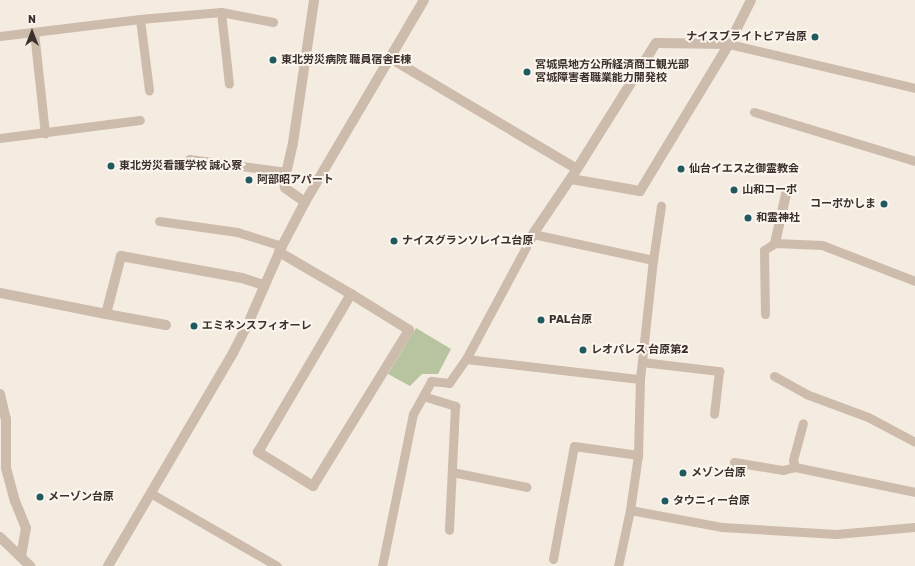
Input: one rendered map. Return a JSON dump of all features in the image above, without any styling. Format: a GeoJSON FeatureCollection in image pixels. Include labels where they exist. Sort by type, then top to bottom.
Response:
{"type":"FeatureCollection","features":[{"type":"Feature","properties":{"kind":"street"},"geometry":{"type":"LineString","coordinates":[[305,202],[285,188],[284,182],[293,143],[314,0]]}},
{"type":"Feature","properties":{"kind":"street"},"geometry":{"type":"LineString","coordinates":[[108,566],[152,494],[233,353],[246,328],[280,249],[305,202],[424,0]]}},
{"type":"Feature","properties":{"kind":"street"},"geometry":{"type":"LineString","coordinates":[[571,179],[640,191],[729,44],[751,0]]}},
{"type":"Feature","properties":{"kind":"street"},"geometry":{"type":"LineString","coordinates":[[533,234],[571,179],[656,43],[729,44]]}},
{"type":"Feature","properties":{"kind":"street"},"geometry":{"type":"LineString","coordinates":[[390,58],[577,169]]}},
{"type":"Feature","properties":{"kind":"street"},"geometry":{"type":"LineString","coordinates":[[775,243],[786,194]]}},
{"type":"Feature","properties":{"kind":"street"},"geometry":{"type":"LineString","coordinates":[[280,249],[409,330],[313,486],[258,452],[351,294]]}},
{"type":"Feature","properties":{"kind":"street"},"geometry":{"type":"LineString","coordinates":[[106,314],[121,256],[242,278],[264,285]]}},
{"type":"Feature","properties":{"kind":"street"},"geometry":{"type":"LineString","coordinates":[[0,293],[166,325]]}},
{"type":"Feature","properties":{"kind":"street"},"geometry":{"type":"LineString","coordinates":[[0,394],[6,419],[6,468],[15,501],[26,528],[21,557]]}},
{"type":"Feature","properties":{"kind":"street"},"geometry":{"type":"LineString","coordinates":[[0,537],[30,566]]}},
{"type":"Feature","properties":{"kind":"lane"},"geometry":{"type":"LineString","coordinates":[[221,12],[229,84]]}},
{"type":"Feature","properties":{"kind":"lane"},"geometry":{"type":"LineString","coordinates":[[0,36],[140,19],[221,12],[273,22]]}},
{"type":"Feature","properties":{"kind":"lane"},"geometry":{"type":"LineString","coordinates":[[140,19],[150,90]]}},
{"type":"Feature","properties":{"kind":"lane"},"geometry":{"type":"LineString","coordinates":[[34,32],[45,133]]}},
{"type":"Feature","properties":{"kind":"lane"},"geometry":{"type":"LineString","coordinates":[[729,44],[915,88]]}},
{"type":"Feature","properties":{"kind":"lane"},"geometry":{"type":"LineString","coordinates":[[754,112],[915,161]]}},
{"type":"Feature","properties":{"kind":"lane"},"geometry":{"type":"LineString","coordinates":[[0,138],[140,120]]}},
{"type":"Feature","properties":{"kind":"lane"},"geometry":{"type":"LineString","coordinates":[[189,159],[286,172]]}},
{"type":"Feature","properties":{"kind":"lane"},"geometry":{"type":"LineString","coordinates":[[618,566],[630,510],[638,454],[640,379],[653,260],[661,206]]}},
{"type":"Feature","properties":{"kind":"lane"},"geometry":{"type":"LineString","coordinates":[[159,221],[237,232],[280,249]]}},
{"type":"Feature","properties":{"kind":"lane"},"geometry":{"type":"LineString","coordinates":[[382,566],[413,414],[431,381],[449,383],[466,359],[533,234],[653,260]]}},
{"type":"Feature","properties":{"kind":"lane"},"geometry":{"type":"LineString","coordinates":[[764,314],[764,250],[775,243],[822,245],[915,281]]}},
{"type":"Feature","properties":{"kind":"lane"},"geometry":{"type":"LineString","coordinates":[[466,359],[640,379]]}},
{"type":"Feature","properties":{"kind":"lane"},"geometry":{"type":"LineString","coordinates":[[642,362],[719,371],[714,414]]}},
{"type":"Feature","properties":{"kind":"lane"},"geometry":{"type":"LineString","coordinates":[[774,376],[806,394],[868,418],[915,442]]}},
{"type":"Feature","properties":{"kind":"lane"},"geometry":{"type":"LineString","coordinates":[[423,396],[455,406],[449,530]]}},
{"type":"Feature","properties":{"kind":"lane"},"geometry":{"type":"LineString","coordinates":[[795,467],[793,460],[803,423]]}},
{"type":"Feature","properties":{"kind":"lane"},"geometry":{"type":"LineString","coordinates":[[553,560],[574,446],[638,454]]}},
{"type":"Feature","properties":{"kind":"lane"},"geometry":{"type":"LineString","coordinates":[[734,462],[783,470],[795,467],[915,492]]}},
{"type":"Feature","properties":{"kind":"lane"},"geometry":{"type":"LineString","coordinates":[[452,472],[527,487]]}},
{"type":"Feature","properties":{"kind":"lane"},"geometry":{"type":"LineString","coordinates":[[152,494],[277,566]]}},
{"type":"Feature","properties":{"kind":"lane"},"geometry":{"type":"LineString","coordinates":[[630,510],[722,527],[836,534],[915,527]]}},
{"type":"Feature","properties":{"kind":"green space"},"geometry":{"type":"Polygon","coordinates":[[[416,328],[451,349],[438,374],[422,374],[410,386],[388,374],[416,328]]]}},
{"type":"Feature","properties":{"kind":"place","name":"ナイスブライトピア台原"},"geometry":{"type":"Point","coordinates":[815,37]}},
{"type":"Feature","properties":{"kind":"place","name":"東北労災病院 職員宿舎E棟"},"geometry":{"type":"Point","coordinates":[273,60]}},
{"type":"Feature","properties":{"kind":"place","name":"宮城県地方公所経済商工観光部 宮城障害者職業能力開発校"},"geometry":{"type":"Point","coordinates":[527,72]}},
{"type":"Feature","properties":{"kind":"place","name":"東北労災看護学校 誠心寮"},"geometry":{"type":"Point","coordinates":[111,166]}},
{"type":"Feature","properties":{"kind":"place","name":"仙台イエス之御霊教会"},"geometry":{"type":"Point","coordinates":[681,169]}},
{"type":"Feature","properties":{"kind":"place","name":"阿部昭アパート"},"geometry":{"type":"Point","coordinates":[249,180]}},
{"type":"Feature","properties":{"kind":"place","name":"山和コーポ"},"geometry":{"type":"Point","coordinates":[734,190]}},
{"type":"Feature","properties":{"kind":"place","name":"コーポかしま"},"geometry":{"type":"Point","coordinates":[884,204]}},
{"type":"Feature","properties":{"kind":"place","name":"和霊神社"},"geometry":{"type":"Point","coordinates":[748,218]}},
{"type":"Feature","properties":{"kind":"place","name":"ナイスグランソレイユ台原"},"geometry":{"type":"Point","coordinates":[394,241]}},
{"type":"Feature","properties":{"kind":"place","name":"PAL台原"},"geometry":{"type":"Point","coordinates":[541,320]}},
{"type":"Feature","properties":{"kind":"place","name":"エミネンスフィオーレ"},"geometry":{"type":"Point","coordinates":[194,326]}},
{"type":"Feature","properties":{"kind":"place","name":"レオパレス 台原第2"},"geometry":{"type":"Point","coordinates":[583,350]}},
{"type":"Feature","properties":{"kind":"place","name":"メゾン台原"},"geometry":{"type":"Point","coordinates":[683,473]}},
{"type":"Feature","properties":{"kind":"place","name":"メーゾン台原"},"geometry":{"type":"Point","coordinates":[40,497]}},
{"type":"Feature","properties":{"kind":"place","name":"タウニィー台原"},"geometry":{"type":"Point","coordinates":[665,501]}}]}
